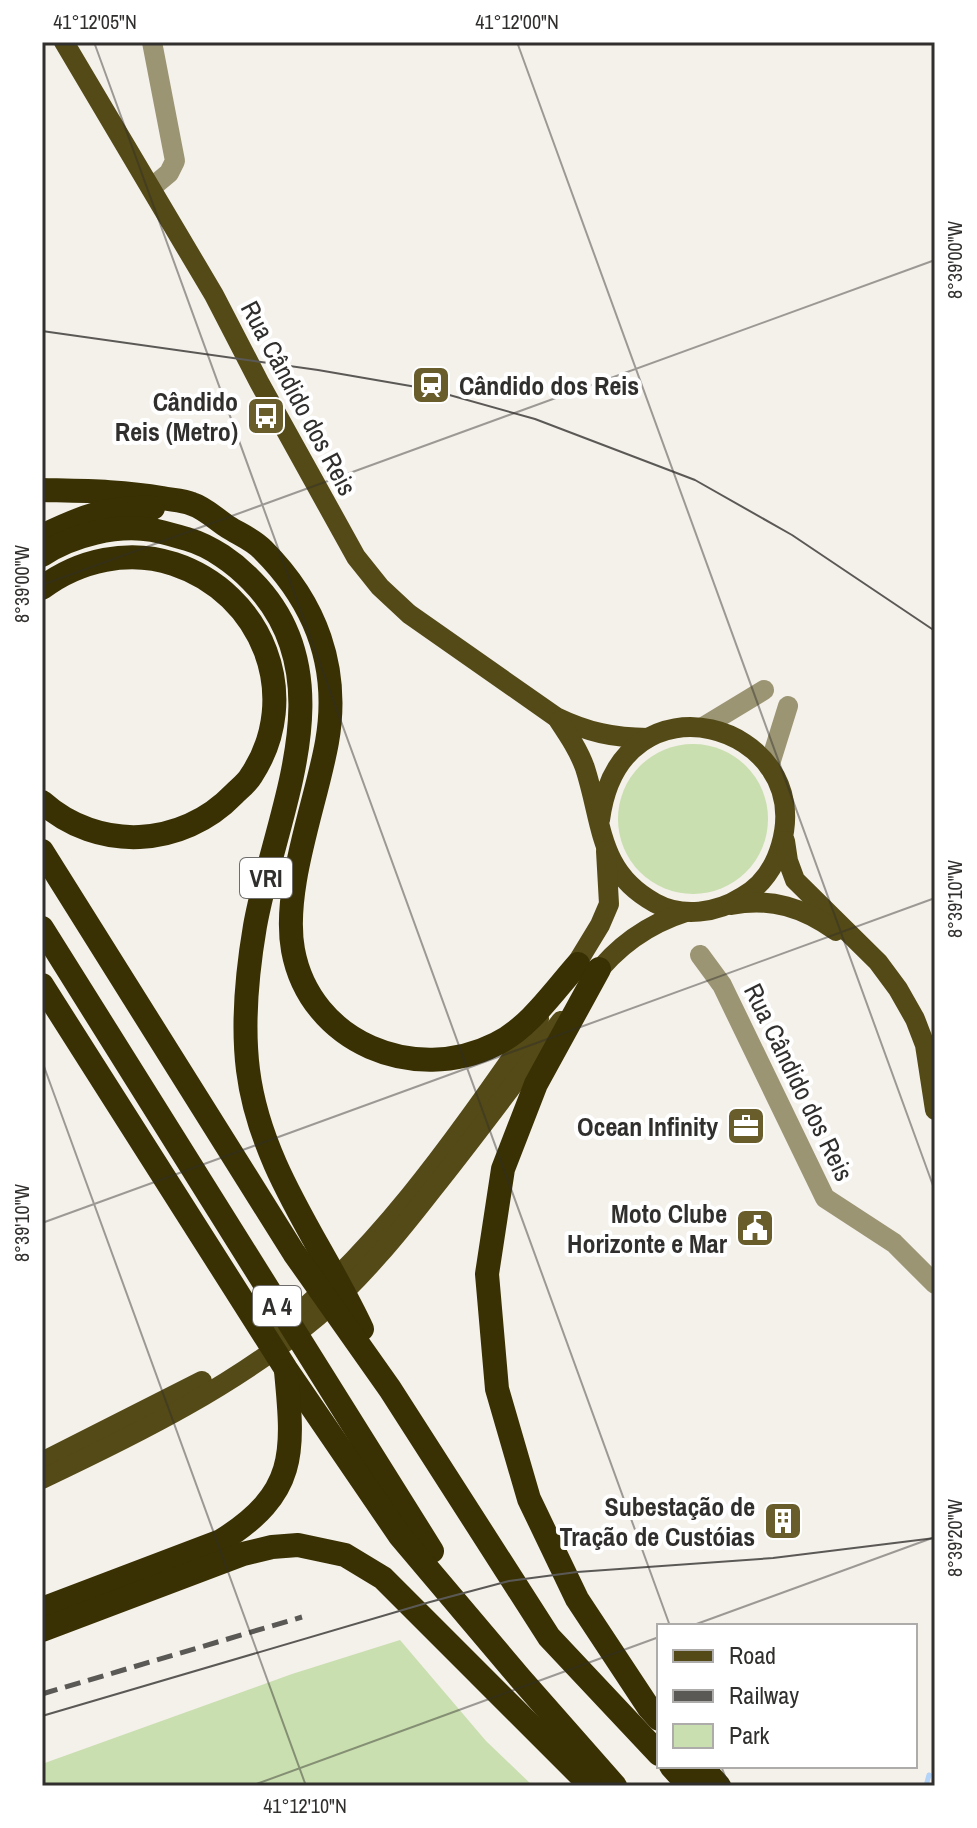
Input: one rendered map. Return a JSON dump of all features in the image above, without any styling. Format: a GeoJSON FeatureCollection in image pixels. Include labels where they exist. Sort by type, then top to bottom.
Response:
{"type":"FeatureCollection","features":[{"type":"Feature","properties":{"kind":"highway"},"geometry":{"type":"LineString","coordinates":[[42,490],[131,492],[193,504],[261,547],[289,581],[316,622],[328,669],[331,713],[327,744],[290,907],[293,951],[309,993],[325,1014],[350,1037],[377,1051],[416,1060],[440,1061],[468,1055],[498,1044],[588,967]]}},
{"type":"Feature","properties":{"kind":"highway"},"geometry":{"type":"LineString","coordinates":[[42,536],[80,517],[109,510],[150,508],[222,523]]}},
{"type":"Feature","properties":{"kind":"highway","name":"VRI"},"geometry":{"type":"LineString","coordinates":[[42,555],[84,536],[114,529],[151,529],[202,543],[242,571],[268,597],[291,636],[301,681],[300,734],[256,923],[246,990],[248,1069],[255,1108],[268,1151],[351,1306],[390,1389]]}},
{"type":"Feature","properties":{"kind":"highway"},"geometry":{"type":"LineString","coordinates":[[42,588],[59,575],[92,562],[124,556],[164,560],[195,571],[225,590],[249,617],[268,655],[275,699],[268,738],[251,777],[224,804],[192,826],[158,836],[123,837],[93,831],[58,816],[42,802]]}},
{"type":"Feature","properties":{"kind":"highway","name":"A 4"},"geometry":{"type":"LineString","coordinates":[[42,851],[294,1253],[390,1389],[549,1637],[657,1752]]}},
{"type":"Feature","properties":{"kind":"highway","name":"A 4"},"geometry":{"type":"LineString","coordinates":[[42,928],[413,1524],[520,1678],[615,1786]]}},
{"type":"Feature","properties":{"kind":"highway"},"geometry":{"type":"LineString","coordinates":[[588,967],[536,1084],[503,1169],[487,1274],[497,1389],[529,1499],[577,1599],[657,1717]]}},
{"type":"Feature","properties":{"kind":"highway"},"geometry":{"type":"LineString","coordinates":[[42,985],[286,1369],[400,1536],[520,1678]]}},
{"type":"Feature","properties":{"kind":"highway"},"geometry":{"type":"LineString","coordinates":[[42,1005],[103,1084]]}},
{"type":"Feature","properties":{"kind":"highway"},"geometry":{"type":"LineString","coordinates":[[42,1609],[221,1541],[243,1527],[262,1509],[276,1492],[290,1451],[286,1369]]}},
{"type":"Feature","properties":{"kind":"highway"},"geometry":{"type":"LineString","coordinates":[[42,1630],[243,1554],[298,1545],[345,1555],[383,1578],[591,1786]]}},
{"type":"Feature","properties":{"kind":"highway"},"geometry":{"type":"LineString","coordinates":[[673,1768],[689,1786]]}},
{"type":"Feature","properties":{"kind":"highway"},"geometry":{"type":"LineString","coordinates":[[703,1768],[719,1786]]}},
{"type":"Feature","properties":{"kind":"main road","name":"Rua Cândido dos Reis"},"geometry":{"type":"LineString","coordinates":[[64,42],[214,295],[356,557],[380,587],[409,614],[556,717],[608,737],[648,738]]}},
{"type":"Feature","properties":{"kind":"main road","name":"Rua Cândido dos Reis"},"geometry":{"type":"LineString","coordinates":[[556,717],[580,757],[600,820],[606,851],[619,874],[637,893],[661,906],[686,912],[721,908],[744,897],[763,879],[777,858],[784,833],[785,810],[780,787],[769,767],[751,747],[729,734],[703,727],[674,728],[648,738],[628,753],[613,772],[603,795],[600,820]]}},
{"type":"Feature","properties":{"kind":"main road"},"geometry":{"type":"LineString","coordinates":[[784,833],[788,861],[795,880],[878,962],[915,1019],[931,1073],[935,1110]]}},
{"type":"Feature","properties":{"kind":"main road"},"geometry":{"type":"LineString","coordinates":[[42,1479],[107,1448],[209,1385],[382,1242],[474,1138],[588,967],[609,904],[606,851]]}},
{"type":"Feature","properties":{"kind":"main road"},"geometry":{"type":"LineString","coordinates":[[721,908],[742,903],[799,908],[878,962]]}},
{"type":"Feature","properties":{"kind":"main road"},"geometry":{"type":"LineString","coordinates":[[588,967],[613,954],[660,920],[686,912]]}},
{"type":"Feature","properties":{"kind":"main road"},"geometry":{"type":"LineString","coordinates":[[42,1462],[209,1385]]}},
{"type":"Feature","properties":{"kind":"street"},"geometry":{"type":"LineString","coordinates":[[151,188],[169,173],[175,161],[152,42]]}},
{"type":"Feature","properties":{"kind":"street"},"geometry":{"type":"LineString","coordinates":[[703,727],[764,690]]}},
{"type":"Feature","properties":{"kind":"street"},"geometry":{"type":"LineString","coordinates":[[769,767],[788,706]]}},
{"type":"Feature","properties":{"kind":"street","name":"Rua Cândido dos Reis"},"geometry":{"type":"LineString","coordinates":[[700,955],[722,985],[825,1198],[894,1243],[935,1284]]}},
{"type":"Feature","properties":{"kind":"green space"},"geometry":{"type":"Polygon","coordinates":[[[693,744],[722,749],[746,766],[763,790],[768,819],[763,848],[746,872],[722,889],[693,894],[664,889],[640,872],[623,848],[618,819],[623,790],[640,766],[664,749],[693,744]]]}},
{"type":"Feature","properties":{"kind":"green space"},"geometry":{"type":"Polygon","coordinates":[[[400,1640],[486,1741],[533,1786],[42,1786],[42,1764],[292,1674],[400,1640]]]}},
{"type":"Feature","properties":{"kind":"waterway"},"geometry":{"type":"LineString","coordinates":[[926,1786],[929,1775]]}},
{"type":"Feature","properties":{"kind":"tram line"},"geometry":{"type":"LineString","coordinates":[[42,331],[318,370],[428,389],[535,419],[695,480],[792,535],[935,631]]}},
{"type":"Feature","properties":{"kind":"tram line"},"geometry":{"type":"LineString","coordinates":[[42,1716],[509,1581],[577,1572],[773,1558],[935,1538]]}},
{"type":"Feature","properties":{"kind":"railway"},"geometry":{"type":"LineString","coordinates":[[42,1694],[302,1617]]}},
{"type":"Feature","properties":{"kind":"place","name":"Cândido dos Reis"},"geometry":{"type":"Point","coordinates":[431,385]}},
{"type":"Feature","properties":{"kind":"place","name":"Cândido Reis (Metro)"},"geometry":{"type":"Point","coordinates":[266,416]}},
{"type":"Feature","properties":{"kind":"place","name":"Ocean Infinity"},"geometry":{"type":"Point","coordinates":[746,1126]}},
{"type":"Feature","properties":{"kind":"place","name":"Moto Clube Horizonte e Mar"},"geometry":{"type":"Point","coordinates":[755,1228]}},
{"type":"Feature","properties":{"kind":"place","name":"Subestação de Tração de Custóias"},"geometry":{"type":"Point","coordinates":[783,1521]}}]}
